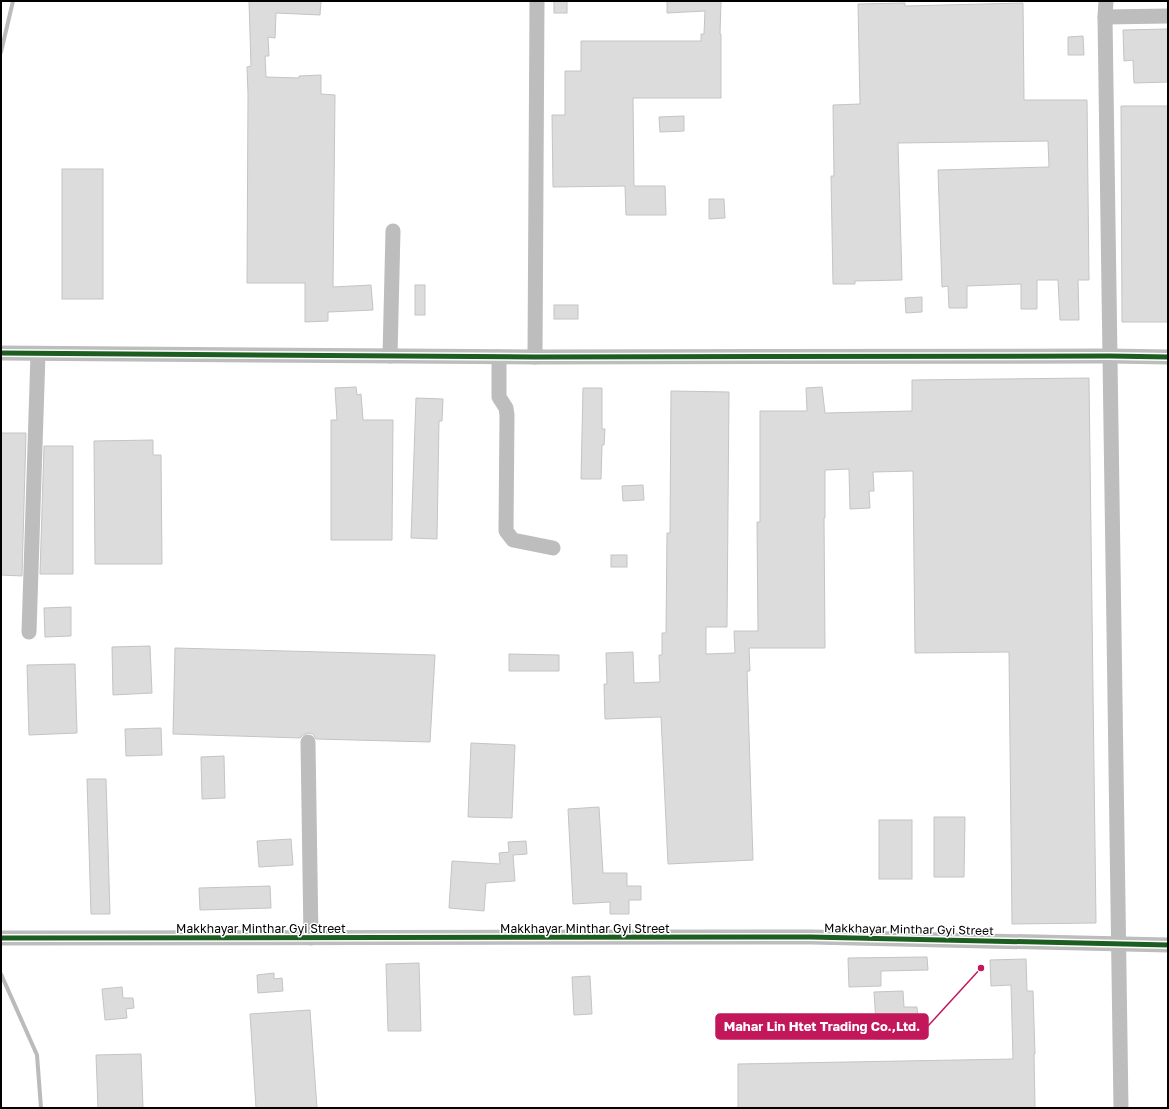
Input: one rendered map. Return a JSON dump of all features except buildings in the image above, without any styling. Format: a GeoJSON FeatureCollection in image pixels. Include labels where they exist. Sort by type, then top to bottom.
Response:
{"type":"FeatureCollection","features":[{"type":"Feature","properties":{"kind":"street"},"geometry":{"type":"LineString","coordinates":[[535,357],[537,1]]}},
{"type":"Feature","properties":{"kind":"street"},"geometry":{"type":"LineString","coordinates":[[1106,1],[1105,17],[1121,1108]]}},
{"type":"Feature","properties":{"kind":"street"},"geometry":{"type":"LineString","coordinates":[[1105,17],[1168,16]]}},
{"type":"Feature","properties":{"kind":"street"},"geometry":{"type":"LineString","coordinates":[[390,356],[393,231]]}},
{"type":"Feature","properties":{"kind":"street"},"geometry":{"type":"LineString","coordinates":[[1,353],[499,357],[1168,357]]}},
{"type":"Feature","properties":{"kind":"street"},"geometry":{"type":"LineString","coordinates":[[29,632],[38,354]]}},
{"type":"Feature","properties":{"kind":"street"},"geometry":{"type":"LineString","coordinates":[[499,357],[499,396],[506,408],[507,415],[506,531],[513,540],[553,548]]}},
{"type":"Feature","properties":{"kind":"street"},"geometry":{"type":"LineString","coordinates":[[308,742],[311,938]]}},
{"type":"Feature","properties":{"kind":"street","name":"Makkhayar Minthar Gyi Street"},"geometry":{"type":"LineString","coordinates":[[1,938],[811,937],[1168,945]]}},
{"type":"Feature","properties":{"kind":"waterway"},"geometry":{"type":"LineString","coordinates":[[1,52],[13,1]]}},
{"type":"Feature","properties":{"kind":"waterway"},"geometry":{"type":"LineString","coordinates":[[1,974],[37,1055],[41,1108]]}},
{"type":"Feature","properties":{"kind":"cycle path"},"geometry":{"type":"LineString","coordinates":[[1,353],[535,357],[1168,357]]}},
{"type":"Feature","properties":{"kind":"cycle path"},"geometry":{"type":"LineString","coordinates":[[1,938],[811,937],[1168,945]]}},
{"type":"Feature","properties":{"kind":"place","name":"Mahar Lin Htet Trading Co.,Ltd."},"geometry":{"type":"Point","coordinates":[981,968]}}]}
